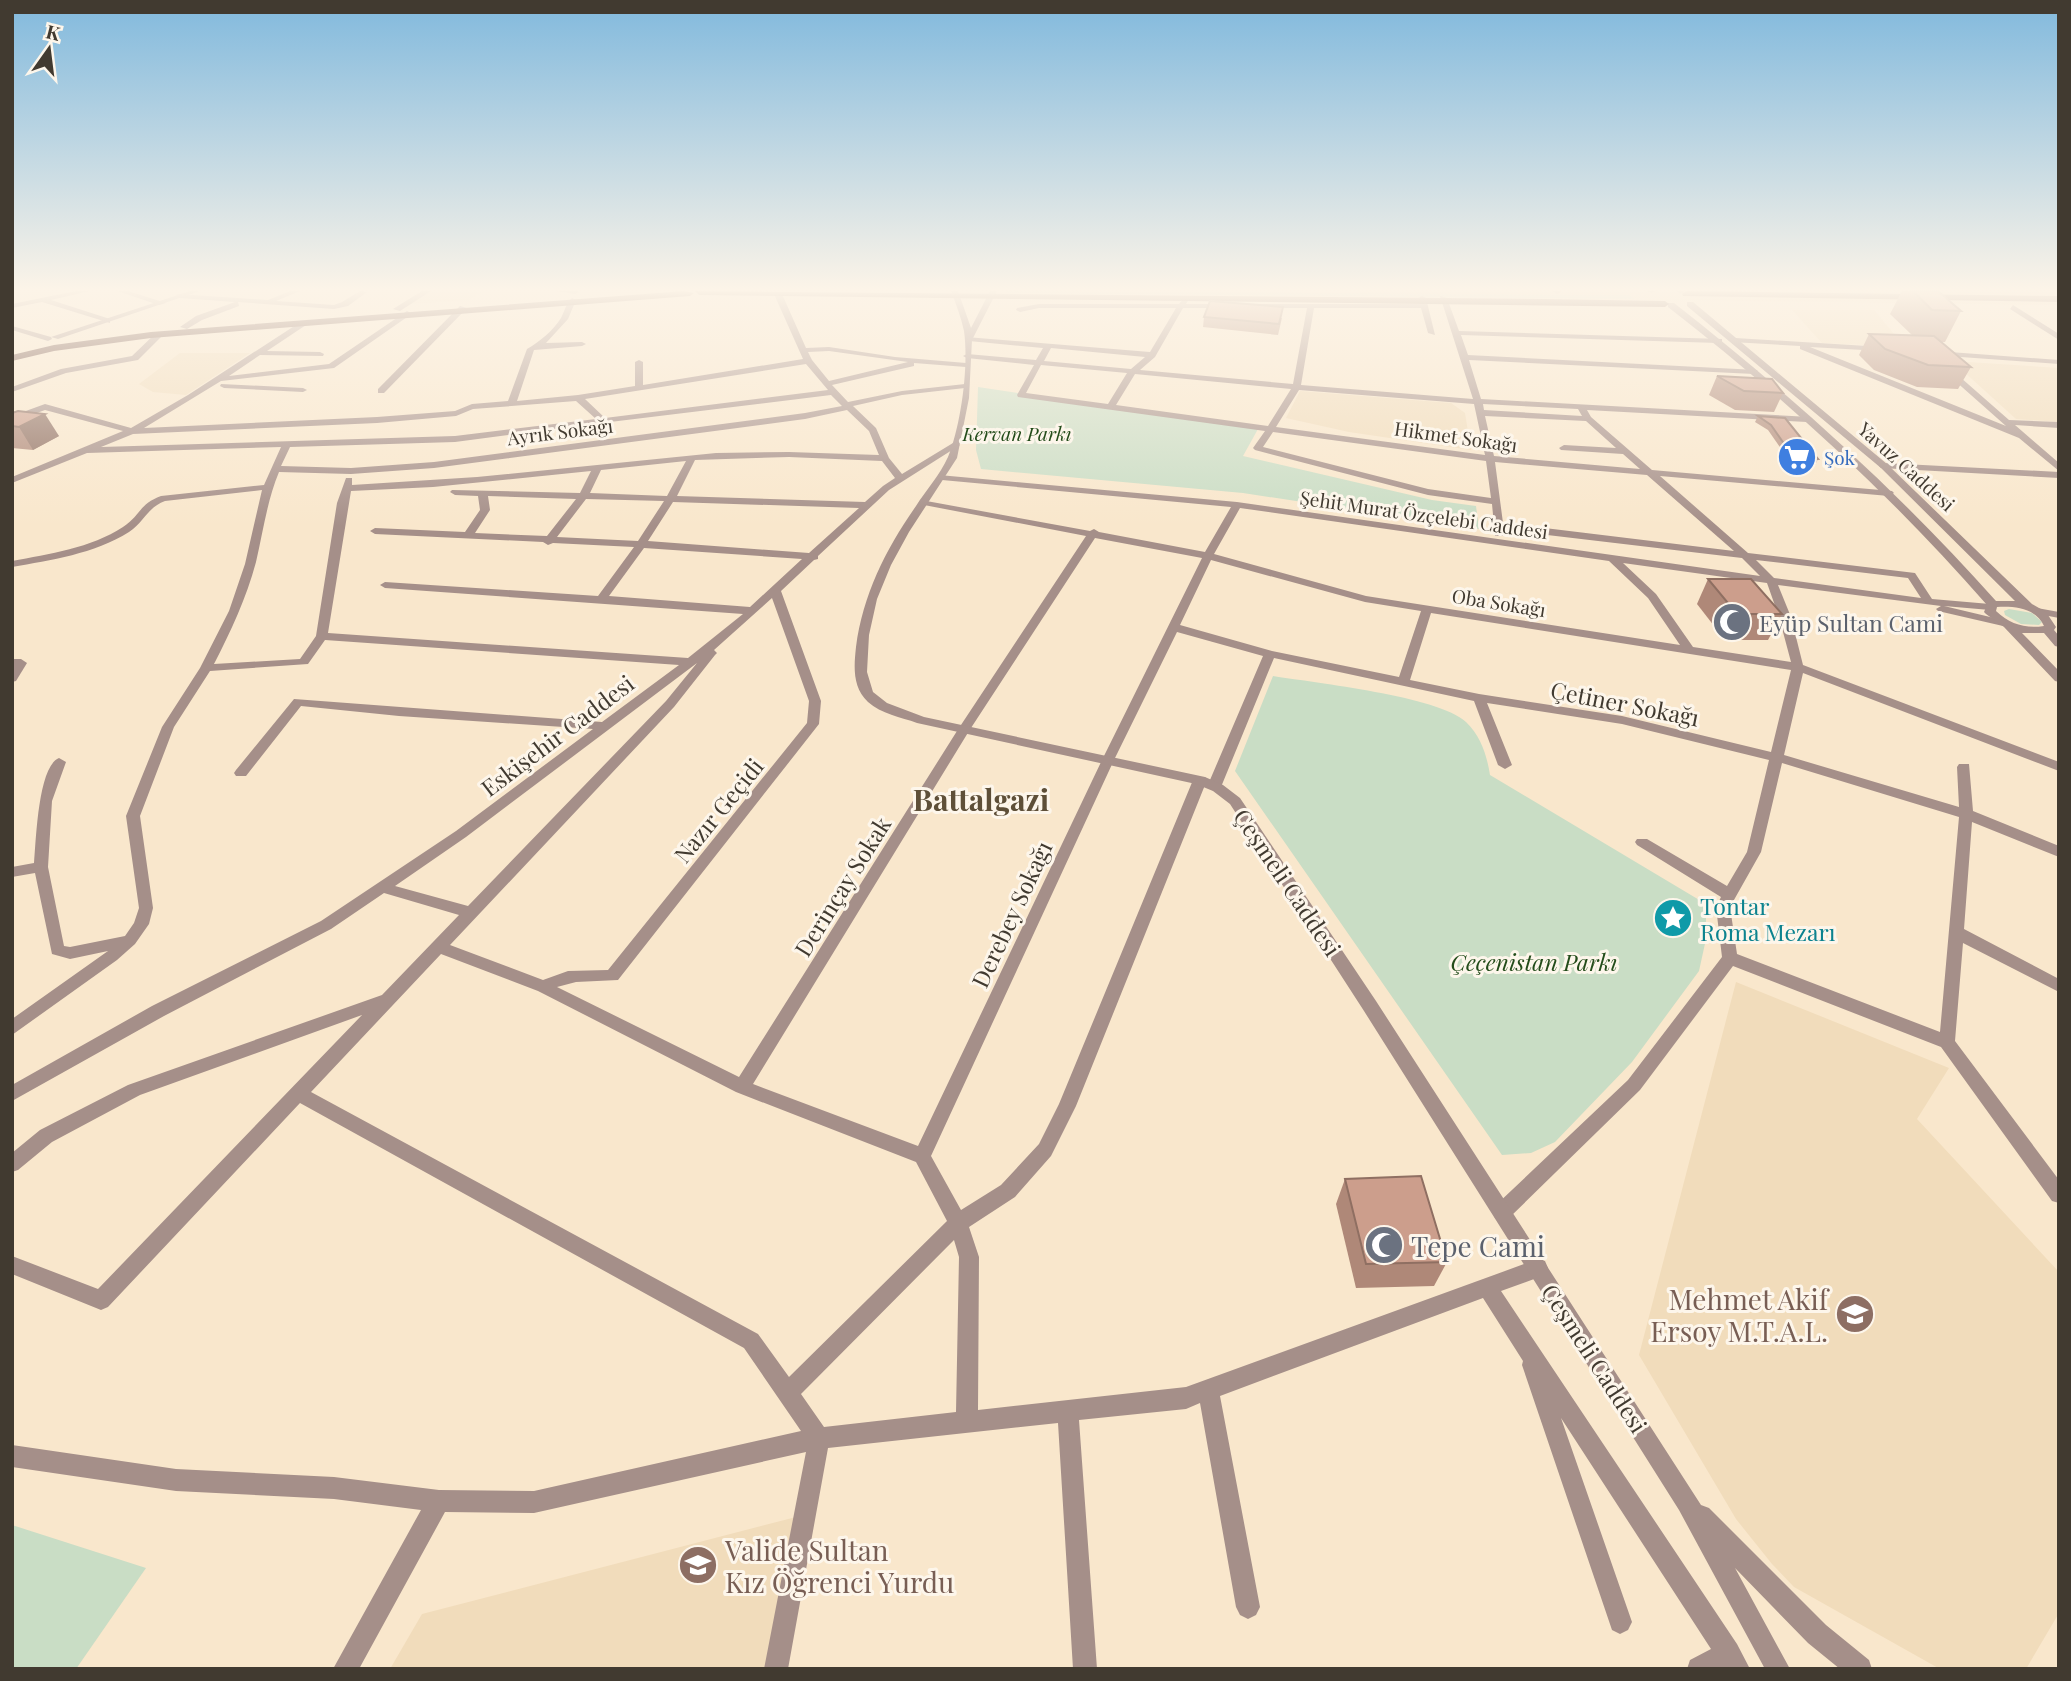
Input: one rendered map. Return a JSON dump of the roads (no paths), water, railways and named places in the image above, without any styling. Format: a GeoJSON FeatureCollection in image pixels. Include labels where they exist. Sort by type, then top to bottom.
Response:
{"type":"FeatureCollection","features":[{"type":"Feature","properties":{"kind":"street"},"geometry":{"type":"LineString","coordinates":[[12,390],[72,369]]}},
{"type":"Feature","properties":{"kind":"street"},"geometry":{"type":"LineString","coordinates":[[12,480],[132,431],[233,369]]}},
{"type":"Feature","properties":{"kind":"street"},"geometry":{"type":"LineString","coordinates":[[218,379],[301,369]]}},
{"type":"Feature","properties":{"kind":"street"},"geometry":{"type":"LineString","coordinates":[[381,391],[402,369]]}},
{"type":"Feature","properties":{"kind":"street"},"geometry":{"type":"LineString","coordinates":[[512,403],[523,369]]}},
{"type":"Feature","properties":{"kind":"street"},"geometry":{"type":"LineString","coordinates":[[639,369],[639,389]]}},
{"type":"Feature","properties":{"kind":"street"},"geometry":{"type":"LineString","coordinates":[[12,419],[47,407],[132,431],[397,419],[456,413],[472,407],[578,398],[757,369]]}},
{"type":"Feature","properties":{"kind":"street"},"geometry":{"type":"LineString","coordinates":[[815,369],[847,406],[873,430],[885,458],[901,479]]}},
{"type":"Feature","properties":{"kind":"street"},"geometry":{"type":"LineString","coordinates":[[83,450],[455,439],[606,421],[830,388],[894,369]]}},
{"type":"Feature","properties":{"kind":"street","name":"Çeşmeli Caddesi"},"geometry":{"type":"LineString","coordinates":[[966,369],[956,445],[942,477],[891,552],[873,592],[863,631],[860,674],[863,686],[871,698],[886,708],[964,731],[1207,783],[1235,802],[1687,1502],[1778,1669]]}},
{"type":"Feature","properties":{"kind":"street","name":"Hikmet Sokağı"},"geometry":{"type":"LineString","coordinates":[[1035,369],[1021,395],[1492,459],[1889,492]]}},
{"type":"Feature","properties":{"kind":"street"},"geometry":{"type":"LineString","coordinates":[[1106,369],[1480,402],[1807,419]]}},
{"type":"Feature","properties":{"kind":"street"},"geometry":{"type":"LineString","coordinates":[[1111,407],[1135,369]]}},
{"type":"Feature","properties":{"kind":"street"},"geometry":{"type":"LineString","coordinates":[[1299,369],[1296,388],[1258,448],[1429,492],[1496,502]]}},
{"type":"Feature","properties":{"kind":"street"},"geometry":{"type":"LineString","coordinates":[[1468,369],[1483,413],[1492,459],[1500,542]]}},
{"type":"Feature","properties":{"kind":"street"},"geometry":{"type":"LineString","coordinates":[[1705,369],[1754,372]]}},
{"type":"Feature","properties":{"kind":"street","name":"Yavuz Caddesi"},"geometry":{"type":"LineString","coordinates":[[1751,369],[1889,492],[1945,549],[1992,606],[1990,612],[2006,624]]}},
{"type":"Feature","properties":{"kind":"street","name":"Yavuz Caddesi"},"geometry":{"type":"LineString","coordinates":[[1770,369],[1884,466],[2033,610],[2048,619],[2052,628]]}},
{"type":"Feature","properties":{"kind":"street"},"geometry":{"type":"LineString","coordinates":[[1857,369],[2022,436]]}},
{"type":"Feature","properties":{"kind":"street"},"geometry":{"type":"LineString","coordinates":[[1947,369],[2059,468]]}},
{"type":"Feature","properties":{"kind":"street"},"geometry":{"type":"LineString","coordinates":[[209,385],[303,390]]}},
{"type":"Feature","properties":{"kind":"street","name":"Ayrık Sokağı"},"geometry":{"type":"LineString","coordinates":[[274,470],[351,471],[434,465],[805,416],[902,393],[965,386]]}},
{"type":"Feature","properties":{"kind":"street"},"geometry":{"type":"LineString","coordinates":[[578,398],[606,421],[612,442]]}},
{"type":"Feature","properties":{"kind":"street"},"geometry":{"type":"LineString","coordinates":[[1502,1212],[1634,1086],[1730,958],[1723,907],[1754,852],[1798,667],[1785,617],[1771,581],[1746,556],[1645,471],[1588,419],[1581,408]]}},
{"type":"Feature","properties":{"kind":"street"},"geometry":{"type":"LineString","coordinates":[[1483,413],[1588,419]]}},
{"type":"Feature","properties":{"kind":"street"},"geometry":{"type":"LineString","coordinates":[[2006,422],[2059,425]]}},
{"type":"Feature","properties":{"kind":"street"},"geometry":{"type":"LineString","coordinates":[[12,1028],[112,956],[130,940],[141,924],[146,908],[133,816],[168,727],[206,668],[235,611],[250,564],[268,487],[286,445]]}},
{"type":"Feature","properties":{"kind":"street","name":"Eskişehir Caddesi"},"geometry":{"type":"LineString","coordinates":[[12,1094],[158,1011],[326,925],[461,834],[725,636],[886,488],[956,445]]}},
{"type":"Feature","properties":{"kind":"street"},"geometry":{"type":"LineString","coordinates":[[1564,448],[1624,451]]}},
{"type":"Feature","properties":{"kind":"street"},"geometry":{"type":"LineString","coordinates":[[346,488],[446,485],[692,458],[821,455],[885,458]]}},
{"type":"Feature","properties":{"kind":"street"},"geometry":{"type":"LineString","coordinates":[[601,599],[674,497],[692,458]]}},
{"type":"Feature","properties":{"kind":"street"},"geometry":{"type":"LineString","coordinates":[[1884,466],[2059,475]]}},
{"type":"Feature","properties":{"kind":"street"},"geometry":{"type":"LineString","coordinates":[[548,542],[584,495],[597,468]]}},
{"type":"Feature","properties":{"kind":"street"},"geometry":{"type":"LineString","coordinates":[[206,668],[304,662],[323,636],[351,471]]}},
{"type":"Feature","properties":{"kind":"street","name":"Şehit Murat Özçelebi Caddesi"},"geometry":{"type":"LineString","coordinates":[[942,477],[1237,505],[1900,599],[1992,606],[2012,603],[2059,615]]}},
{"type":"Feature","properties":{"kind":"street"},"geometry":{"type":"LineString","coordinates":[[12,564],[60,555],[114,535],[138,522],[148,511],[150,503],[164,498],[268,487]]}},
{"type":"Feature","properties":{"kind":"street"},"geometry":{"type":"LineString","coordinates":[[405,487],[422,491],[870,505]]}},
{"type":"Feature","properties":{"kind":"street"},"geometry":{"type":"LineString","coordinates":[[469,534],[485,510],[484,492]]}},
{"type":"Feature","properties":{"kind":"street","name":"Oba Sokağı"},"geometry":{"type":"LineString","coordinates":[[924,502],[1094,532],[1208,556],[1365,599],[1798,667],[2059,767]]}},
{"type":"Feature","properties":{"kind":"street","name":"Derebey Sokağı"},"geometry":{"type":"LineString","coordinates":[[922,1156],[1108,760],[1208,556],[1237,505]]}},
{"type":"Feature","properties":{"kind":"street"},"geometry":{"type":"LineString","coordinates":[[1499,526],[1911,575],[1929,602]]}},
{"type":"Feature","properties":{"kind":"street"},"geometry":{"type":"LineString","coordinates":[[375,531],[469,534],[548,542],[642,545],[814,557]]}},
{"type":"Feature","properties":{"kind":"street","name":"Derinçay Sokak"},"geometry":{"type":"LineString","coordinates":[[742,1087],[964,731],[1094,532]]}},
{"type":"Feature","properties":{"kind":"street"},"geometry":{"type":"LineString","coordinates":[[1613,559],[1652,596],[1689,649]]}},
{"type":"Feature","properties":{"kind":"street"},"geometry":{"type":"LineString","coordinates":[[1839,566],[1853,593]]}},
{"type":"Feature","properties":{"kind":"street"},"geometry":{"type":"LineString","coordinates":[[385,585],[753,611]]}},
{"type":"Feature","properties":{"kind":"street","name":"Nazır Geçidi"},"geometry":{"type":"LineString","coordinates":[[544,987],[563,977],[612,976],[813,724],[815,701],[775,590]]}},
{"type":"Feature","properties":{"kind":"street","name":"Şehit Murat Özçelebi Caddesi"},"geometry":{"type":"LineString","coordinates":[[1900,599],[2026,631],[2052,628]]}},
{"type":"Feature","properties":{"kind":"street"},"geometry":{"type":"LineString","coordinates":[[1403,682],[1427,609]]}},
{"type":"Feature","properties":{"kind":"street"},"geometry":{"type":"LineString","coordinates":[[2006,624],[2059,678]]}},
{"type":"Feature","properties":{"kind":"street","name":"Çetiner Sokağı"},"geometry":{"type":"LineString","coordinates":[[1173,627],[1270,654],[1479,698],[1622,720],[1776,757],[1966,814],[2059,852]]}},
{"type":"Feature","properties":{"kind":"street"},"geometry":{"type":"LineString","coordinates":[[2052,628],[2059,644]]}},
{"type":"Feature","properties":{"kind":"street"},"geometry":{"type":"LineString","coordinates":[[323,636],[690,662]]}},
{"type":"Feature","properties":{"kind":"street"},"geometry":{"type":"LineString","coordinates":[[12,1265],[101,1300],[670,704],[725,636]]}},
{"type":"Feature","properties":{"kind":"street"},"geometry":{"type":"LineString","coordinates":[[787,1393],[958,1223],[1008,1191],[1045,1150],[1067,1106],[1207,783],[1270,654]]}},
{"type":"Feature","properties":{"kind":"street"},"geometry":{"type":"LineString","coordinates":[[12,663],[21,663],[12,678]]}},
{"type":"Feature","properties":{"kind":"street"},"geometry":{"type":"LineString","coordinates":[[1479,698],[1505,765]]}},
{"type":"Feature","properties":{"kind":"street"},"geometry":{"type":"LineString","coordinates":[[241,773],[298,702],[398,712],[604,726]]}},
{"type":"Feature","properties":{"kind":"street"},"geometry":{"type":"LineString","coordinates":[[59,762],[45,801],[41,867],[60,953],[130,940]]}},
{"type":"Feature","properties":{"kind":"street"},"geometry":{"type":"LineString","coordinates":[[1947,1042],[1966,814],[1964,766]]}},
{"type":"Feature","properties":{"kind":"street"},"geometry":{"type":"LineString","coordinates":[[1642,842],[1730,895]]}},
{"type":"Feature","properties":{"kind":"street"},"geometry":{"type":"LineString","coordinates":[[12,872],[41,867]]}},
{"type":"Feature","properties":{"kind":"street"},"geometry":{"type":"LineString","coordinates":[[382,887],[472,913]]}},
{"type":"Feature","properties":{"kind":"street"},"geometry":{"type":"LineString","coordinates":[[1956,932],[2059,986]]}},
{"type":"Feature","properties":{"kind":"street"},"geometry":{"type":"LineString","coordinates":[[439,947],[544,987],[742,1087],[922,1156],[958,1223],[969,1257],[967,1422]]}},
{"type":"Feature","properties":{"kind":"street"},"geometry":{"type":"LineString","coordinates":[[1730,958],[1947,1042],[2059,1195]]}},
{"type":"Feature","properties":{"kind":"street"},"geometry":{"type":"LineString","coordinates":[[12,1164],[46,1136],[134,1090],[392,998]]}},
{"type":"Feature","properties":{"kind":"street"},"geometry":{"type":"LineString","coordinates":[[299,1094],[751,1341],[819,1438],[776,1669]]}},
{"type":"Feature","properties":{"kind":"street"},"geometry":{"type":"LineString","coordinates":[[12,1456],[176,1480],[334,1488],[439,1501],[534,1502],[819,1438],[1186,1398],[1538,1268]]}},
{"type":"Feature","properties":{"kind":"street"},"geometry":{"type":"LineString","coordinates":[[1487,1287],[1733,1661],[1699,1669]]}},
{"type":"Feature","properties":{"kind":"street"},"geometry":{"type":"LineString","coordinates":[[1525,1344],[1620,1622]]}},
{"type":"Feature","properties":{"kind":"street"},"geometry":{"type":"LineString","coordinates":[[1208,1390],[1248,1607]]}},
{"type":"Feature","properties":{"kind":"street"},"geometry":{"type":"LineString","coordinates":[[1068,1411],[1085,1669]]}},
{"type":"Feature","properties":{"kind":"street"},"geometry":{"type":"LineString","coordinates":[[345,1669],[439,1501]]}},
{"type":"Feature","properties":{"kind":"street","name":"Çeşmeli Caddesi"},"geometry":{"type":"LineString","coordinates":[[1687,1502],[1817,1634],[1860,1669]]}},
{"type":"Feature","properties":{"kind":"place","name":"Şok"},"geometry":{"type":"Point","coordinates":[1797,457]}},
{"type":"Feature","properties":{"kind":"place","name":"Eyüp Sultan Cami"},"geometry":{"type":"Point","coordinates":[1732,622]}},
{"type":"Feature","properties":{"kind":"place","name":"Tontar Roma Mezarı"},"geometry":{"type":"Point","coordinates":[1673,918]}},
{"type":"Feature","properties":{"kind":"place","name":"Tepe Cami"},"geometry":{"type":"Point","coordinates":[1384,1245]}},
{"type":"Feature","properties":{"kind":"place","name":"Mehmet Akif Ersoy M.T.A.L."},"geometry":{"type":"Point","coordinates":[1855,1314]}},
{"type":"Feature","properties":{"kind":"place","name":"Valide Sultan Kız Öğrenci Yurdu"},"geometry":{"type":"Point","coordinates":[698,1565]}},
{"type":"Feature","properties":{"kind":"district","name":"Battalgazi"},"geometry":{"type":"Point","coordinates":[981,799]}},
{"type":"Feature","properties":{"kind":"park label","name":"Kervan Parkı"},"geometry":{"type":"Point","coordinates":[1017,433]}},
{"type":"Feature","properties":{"kind":"park label","name":"Çeçenistan Parkı"},"geometry":{"type":"Point","coordinates":[1534,961]}}]}
